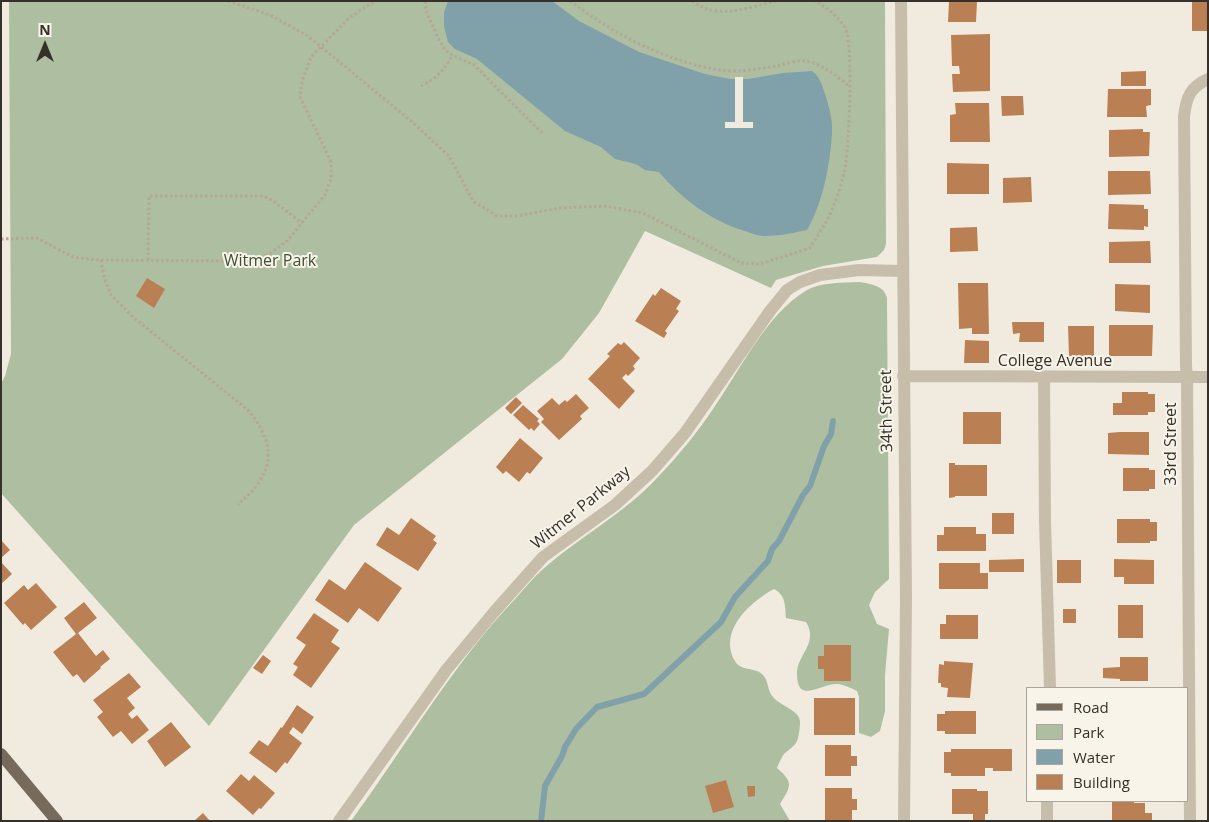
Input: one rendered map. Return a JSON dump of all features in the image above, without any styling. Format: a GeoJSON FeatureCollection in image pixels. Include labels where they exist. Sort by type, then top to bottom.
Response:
{"type":"FeatureCollection","features":[{"type":"Feature","properties":{"kind":"main road"},"geometry":{"type":"LineString","coordinates":[[1,754],[57,821]]}},
{"type":"Feature","properties":{"kind":"street","name":"34th Street"},"geometry":{"type":"LineString","coordinates":[[901,1],[906,588],[904,821]]}},
{"type":"Feature","properties":{"kind":"street","name":"33rd Street"},"geometry":{"type":"LineString","coordinates":[[1190,821],[1184,117],[1185,102],[1191,90],[1199,82],[1208,78]]}},
{"type":"Feature","properties":{"kind":"street","name":"Witmer Parkway"},"geometry":{"type":"LineString","coordinates":[[339,821],[447,669],[495,611],[543,557],[615,505],[652,471],[685,433],[770,310],[787,290],[800,282],[820,275],[859,270],[903,271]]}},
{"type":"Feature","properties":{"kind":"street","name":"College Avenue"},"geometry":{"type":"LineString","coordinates":[[903,376],[1208,377]]}},
{"type":"Feature","properties":{"kind":"street"},"geometry":{"type":"LineString","coordinates":[[1044,377],[1045,521],[1050,687]]}},
{"type":"Feature","properties":{"kind":"street"},"geometry":{"type":"LineString","coordinates":[[1047,802],[1047,821]]}},
{"type":"Feature","properties":{"kind":"path"},"geometry":{"type":"LineString","coordinates":[[228,1],[270,15],[308,36],[321,46],[411,121],[449,156],[473,200],[497,216],[517,216],[559,208],[605,206],[643,213],[741,264],[760,264],[810,248],[831,212],[845,168],[851,58],[849,42],[846,29],[835,14],[814,1]]}},
{"type":"Feature","properties":{"kind":"path"},"geometry":{"type":"LineString","coordinates":[[1,239],[37,238],[73,257],[102,260],[248,261],[268,254],[286,241],[302,223],[325,195],[331,179],[331,162],[300,98],[302,82],[311,57],[350,17],[375,1]]}},
{"type":"Feature","properties":{"kind":"path"},"geometry":{"type":"LineString","coordinates":[[425,1],[426,11],[445,50],[474,65],[542,133]]}},
{"type":"Feature","properties":{"kind":"path"},"geometry":{"type":"LineString","coordinates":[[570,1],[607,26],[642,46],[698,65],[720,70],[747,71],[806,61],[828,70],[849,86]]}},
{"type":"Feature","properties":{"kind":"path"},"geometry":{"type":"LineString","coordinates":[[692,1],[704,8],[717,11],[776,1]]}},
{"type":"Feature","properties":{"kind":"path"},"geometry":{"type":"LineString","coordinates":[[421,86],[431,81],[444,69],[452,55]]}},
{"type":"Feature","properties":{"kind":"path"},"geometry":{"type":"LineString","coordinates":[[148,260],[149,196],[263,196],[272,200],[302,223]]}},
{"type":"Feature","properties":{"kind":"path"},"geometry":{"type":"LineString","coordinates":[[102,260],[104,277],[111,295],[133,317],[250,411],[262,427],[269,456],[265,471],[259,483],[238,505]]}},
{"type":"Feature","properties":{"kind":"green space","name":"Witmer Park"},"geometry":{"type":"Polygon","coordinates":[[[9,1],[885,1],[886,244],[884,250],[877,257],[823,266],[776,280],[771,288],[645,231],[599,313],[562,359],[354,525],[209,726],[1,493],[1,384],[11,354],[9,1]]]}},
{"type":"Feature","properties":{"kind":"green space"},"geometry":{"type":"Polygon","coordinates":[[[859,282],[880,288],[887,298],[889,579],[875,592],[869,605],[877,624],[889,629],[885,675],[885,711],[880,731],[871,737],[859,733],[859,697],[857,691],[838,684],[805,691],[801,688],[798,683],[797,673],[800,660],[809,643],[809,629],[806,622],[786,618],[783,598],[774,589],[755,602],[739,619],[731,639],[731,650],[737,664],[762,674],[773,697],[797,714],[799,718],[800,726],[797,741],[784,754],[777,768],[786,777],[789,785],[787,793],[780,804],[790,821],[351,821],[450,678],[493,624],[542,570],[631,502],[665,469],[700,427],[766,328],[792,300],[813,287],[832,283],[859,282]]]}},
{"type":"Feature","properties":{"kind":"water"},"geometry":{"type":"Polygon","coordinates":[[[448,1],[552,1],[579,21],[639,52],[705,74],[730,79],[748,79],[783,73],[812,71],[820,81],[829,108],[832,133],[825,183],[813,219],[807,230],[764,236],[732,227],[709,215],[687,200],[659,172],[645,170],[636,164],[615,159],[601,147],[565,131],[477,59],[455,49],[448,42],[444,26],[444,12],[448,1]]]}},
{"type":"Feature","properties":{"kind":"pier"},"geometry":{"type":"Polygon","coordinates":[[[735,77],[743,77],[743,122],[753,122],[753,128],[725,128],[725,122],[735,122],[735,77]]]}},
{"type":"Feature","properties":{"kind":"building"},"geometry":{"type":"Polygon","coordinates":[[[949,1],[977,1],[976,22],[948,22],[949,1]]]}},
{"type":"Feature","properties":{"kind":"building"},"geometry":{"type":"Polygon","coordinates":[[[1192,1],[1208,1],[1208,31],[1192,31],[1192,1]]]}},
{"type":"Feature","properties":{"kind":"building"},"geometry":{"type":"Polygon","coordinates":[[[990,34],[990,91],[953,92],[952,74],[960,74],[959,66],[952,66],[951,35],[990,34]]]}},
{"type":"Feature","properties":{"kind":"building"},"geometry":{"type":"Polygon","coordinates":[[[1146,71],[1146,86],[1121,86],[1121,72],[1146,71]]]}},
{"type":"Feature","properties":{"kind":"building"},"geometry":{"type":"Polygon","coordinates":[[[1108,89],[1151,89],[1151,105],[1146,106],[1147,117],[1107,117],[1108,89]]]}},
{"type":"Feature","properties":{"kind":"building"},"geometry":{"type":"Polygon","coordinates":[[[1001,96],[1023,96],[1024,115],[1002,116],[1001,96]]]}},
{"type":"Feature","properties":{"kind":"building"},"geometry":{"type":"Polygon","coordinates":[[[955,103],[989,103],[990,142],[950,142],[950,115],[956,114],[955,103]]]}},
{"type":"Feature","properties":{"kind":"building"},"geometry":{"type":"Polygon","coordinates":[[[1143,129],[1143,132],[1150,132],[1149,156],[1109,157],[1109,130],[1143,129]]]}},
{"type":"Feature","properties":{"kind":"building"},"geometry":{"type":"Polygon","coordinates":[[[947,163],[989,164],[989,194],[947,194],[947,163]]]}},
{"type":"Feature","properties":{"kind":"building"},"geometry":{"type":"Polygon","coordinates":[[[1108,171],[1150,171],[1151,194],[1108,195],[1108,171]]]}},
{"type":"Feature","properties":{"kind":"building"},"geometry":{"type":"Polygon","coordinates":[[[1031,177],[1032,202],[1003,203],[1003,178],[1031,177]]]}},
{"type":"Feature","properties":{"kind":"building"},"geometry":{"type":"Polygon","coordinates":[[[1109,204],[1144,205],[1144,209],[1148,209],[1148,227],[1144,226],[1144,230],[1108,229],[1109,204]]]}},
{"type":"Feature","properties":{"kind":"building"},"geometry":{"type":"Polygon","coordinates":[[[977,227],[978,251],[950,252],[950,228],[977,227]]]}},
{"type":"Feature","properties":{"kind":"building"},"geometry":{"type":"Polygon","coordinates":[[[1150,241],[1151,263],[1109,263],[1109,242],[1150,241]]]}},
{"type":"Feature","properties":{"kind":"building"},"geometry":{"type":"Polygon","coordinates":[[[147,278],[165,289],[154,308],[136,296],[147,278]]]}},
{"type":"Feature","properties":{"kind":"building"},"geometry":{"type":"Polygon","coordinates":[[[958,283],[988,283],[989,334],[972,334],[972,328],[959,329],[958,283]]]}},
{"type":"Feature","properties":{"kind":"building"},"geometry":{"type":"Polygon","coordinates":[[[1115,284],[1150,285],[1150,313],[1115,311],[1115,284]]]}},
{"type":"Feature","properties":{"kind":"building"},"geometry":{"type":"Polygon","coordinates":[[[661,288],[681,301],[676,309],[679,311],[665,331],[667,333],[664,338],[635,321],[653,294],[655,296],[661,288]]]}},
{"type":"Feature","properties":{"kind":"building"},"geometry":{"type":"Polygon","coordinates":[[[1012,322],[1044,322],[1044,342],[1019,342],[1020,333],[1013,334],[1012,322]]]}},
{"type":"Feature","properties":{"kind":"building"},"geometry":{"type":"Polygon","coordinates":[[[1109,325],[1153,325],[1152,356],[1109,356],[1109,325]]]}},
{"type":"Feature","properties":{"kind":"building"},"geometry":{"type":"Polygon","coordinates":[[[1068,326],[1094,326],[1094,356],[1069,356],[1068,326]]]}},
{"type":"Feature","properties":{"kind":"building"},"geometry":{"type":"Polygon","coordinates":[[[965,340],[989,341],[989,363],[964,363],[965,340]]]}},
{"type":"Feature","properties":{"kind":"building"},"geometry":{"type":"Polygon","coordinates":[[[624,342],[640,358],[633,366],[635,369],[628,376],[626,374],[622,378],[635,391],[619,409],[588,379],[610,356],[607,354],[618,343],[621,345],[624,342]]]}},
{"type":"Feature","properties":{"kind":"building"},"geometry":{"type":"Polygon","coordinates":[[[1122,392],[1148,392],[1148,394],[1155,394],[1155,412],[1148,412],[1148,415],[1113,415],[1113,403],[1122,403],[1122,392]]]}},
{"type":"Feature","properties":{"kind":"building"},"geometry":{"type":"Polygon","coordinates":[[[576,394],[589,408],[580,416],[582,419],[559,440],[541,422],[544,419],[537,411],[552,398],[559,405],[565,400],[567,402],[576,394]]]}},
{"type":"Feature","properties":{"kind":"building"},"geometry":{"type":"Polygon","coordinates":[[[516,397],[522,403],[511,414],[505,408],[516,397]]]}},
{"type":"Feature","properties":{"kind":"building"},"geometry":{"type":"Polygon","coordinates":[[[523,405],[539,419],[537,421],[540,424],[534,431],[531,428],[529,430],[513,415],[523,405]]]}},
{"type":"Feature","properties":{"kind":"building"},"geometry":{"type":"Polygon","coordinates":[[[963,412],[1001,412],[1001,444],[963,444],[963,412]]]}},
{"type":"Feature","properties":{"kind":"building"},"geometry":{"type":"Polygon","coordinates":[[[1149,432],[1149,455],[1108,454],[1108,433],[1149,432]]]}},
{"type":"Feature","properties":{"kind":"building"},"geometry":{"type":"Polygon","coordinates":[[[520,438],[543,458],[530,474],[527,472],[519,482],[506,471],[503,474],[496,467],[520,438]]]}},
{"type":"Feature","properties":{"kind":"building"},"geometry":{"type":"Polygon","coordinates":[[[949,463],[955,463],[955,465],[987,465],[987,496],[955,496],[949,498],[949,463]]]}},
{"type":"Feature","properties":{"kind":"building"},"geometry":{"type":"Polygon","coordinates":[[[1123,468],[1149,468],[1149,470],[1155,470],[1155,489],[1149,489],[1149,491],[1123,491],[1123,468]]]}},
{"type":"Feature","properties":{"kind":"building"},"geometry":{"type":"Polygon","coordinates":[[[992,513],[1014,513],[1014,534],[992,534],[992,513]]]}},
{"type":"Feature","properties":{"kind":"building"},"geometry":{"type":"Polygon","coordinates":[[[411,518],[436,536],[433,540],[437,543],[418,571],[376,545],[387,527],[399,535],[411,518]]]}},
{"type":"Feature","properties":{"kind":"building"},"geometry":{"type":"Polygon","coordinates":[[[1117,519],[1150,519],[1150,522],[1157,522],[1157,541],[1150,541],[1150,543],[1117,543],[1117,519]]]}},
{"type":"Feature","properties":{"kind":"building"},"geometry":{"type":"Polygon","coordinates":[[[944,527],[976,527],[976,534],[986,534],[986,551],[937,551],[937,535],[944,535],[944,527]]]}},
{"type":"Feature","properties":{"kind":"building"},"geometry":{"type":"Polygon","coordinates":[[[1,540],[10,550],[1,558],[1,540]]]}},
{"type":"Feature","properties":{"kind":"building"},"geometry":{"type":"Polygon","coordinates":[[[1024,559],[1024,572],[989,572],[989,560],[1024,559]]]}},
{"type":"Feature","properties":{"kind":"building"},"geometry":{"type":"Polygon","coordinates":[[[1114,559],[1154,560],[1154,584],[1124,584],[1124,577],[1114,577],[1114,559]]]}},
{"type":"Feature","properties":{"kind":"building"},"geometry":{"type":"Polygon","coordinates":[[[1057,560],[1081,560],[1081,583],[1057,583],[1057,560]]]}},
{"type":"Feature","properties":{"kind":"building"},"geometry":{"type":"Polygon","coordinates":[[[1,562],[12,574],[1,584],[1,562]]]}},
{"type":"Feature","properties":{"kind":"building"},"geometry":{"type":"Polygon","coordinates":[[[365,562],[402,588],[378,622],[359,608],[348,623],[315,600],[329,579],[345,590],[365,562]]]}},
{"type":"Feature","properties":{"kind":"building"},"geometry":{"type":"Polygon","coordinates":[[[939,563],[980,563],[980,573],[988,573],[988,589],[939,589],[939,563]]]}},
{"type":"Feature","properties":{"kind":"building"},"geometry":{"type":"Polygon","coordinates":[[[36,583],[57,607],[31,630],[25,623],[23,625],[4,603],[24,585],[28,590],[36,583]]]}},
{"type":"Feature","properties":{"kind":"building"},"geometry":{"type":"Polygon","coordinates":[[[84,602],[97,618],[78,633],[96,656],[103,650],[110,659],[84,683],[77,674],[73,677],[53,652],[76,634],[64,618],[84,602]]]}},
{"type":"Feature","properties":{"kind":"building"},"geometry":{"type":"Polygon","coordinates":[[[1118,605],[1143,605],[1143,638],[1118,638],[1118,605]]]}},
{"type":"Feature","properties":{"kind":"building"},"geometry":{"type":"Polygon","coordinates":[[[1063,609],[1076,609],[1076,623],[1063,623],[1063,609]]]}},
{"type":"Feature","properties":{"kind":"building"},"geometry":{"type":"Polygon","coordinates":[[[314,613],[339,630],[331,642],[340,648],[311,688],[293,675],[298,667],[293,664],[306,645],[296,638],[314,613]]]}},
{"type":"Feature","properties":{"kind":"building"},"geometry":{"type":"Polygon","coordinates":[[[946,615],[978,615],[978,639],[940,639],[940,624],[946,624],[946,615]]]}},
{"type":"Feature","properties":{"kind":"building"},"geometry":{"type":"Polygon","coordinates":[[[824,645],[851,645],[851,681],[824,681],[824,669],[818,669],[818,656],[824,656],[824,645]]]}},
{"type":"Feature","properties":{"kind":"building"},"geometry":{"type":"Polygon","coordinates":[[[263,655],[271,661],[262,674],[253,668],[263,655]]]}},
{"type":"Feature","properties":{"kind":"building"},"geometry":{"type":"Polygon","coordinates":[[[1120,657],[1148,657],[1148,681],[1120,681],[1120,679],[1103,678],[1103,668],[1120,667],[1120,657]]]}},
{"type":"Feature","properties":{"kind":"building"},"geometry":{"type":"Polygon","coordinates":[[[944,661],[973,663],[970,698],[947,697],[948,688],[941,687],[941,683],[938,683],[939,664],[944,665],[944,661]]]}},
{"type":"Feature","properties":{"kind":"building"},"geometry":{"type":"Polygon","coordinates":[[[129,673],[141,687],[127,698],[135,708],[128,714],[132,719],[137,715],[149,730],[132,744],[121,731],[113,737],[97,717],[103,712],[93,700],[129,673]]]}},
{"type":"Feature","properties":{"kind":"building"},"geometry":{"type":"Polygon","coordinates":[[[814,698],[855,698],[855,735],[814,735],[814,698]]]}},
{"type":"Feature","properties":{"kind":"building"},"geometry":{"type":"Polygon","coordinates":[[[297,705],[314,717],[302,734],[293,727],[289,733],[302,743],[287,764],[285,762],[276,773],[249,753],[259,740],[268,746],[297,705]]]}},
{"type":"Feature","properties":{"kind":"building"},"geometry":{"type":"Polygon","coordinates":[[[945,711],[976,711],[976,734],[945,734],[945,731],[937,731],[937,714],[945,714],[945,711]]]}},
{"type":"Feature","properties":{"kind":"building"},"geometry":{"type":"Polygon","coordinates":[[[171,722],[191,747],[165,767],[147,741],[171,722]]]}},
{"type":"Feature","properties":{"kind":"building"},"geometry":{"type":"Polygon","coordinates":[[[825,745],[851,745],[851,756],[857,756],[857,766],[851,766],[851,776],[825,776],[825,745]]]}},
{"type":"Feature","properties":{"kind":"building"},"geometry":{"type":"Polygon","coordinates":[[[951,749],[1012,749],[1012,771],[993,771],[993,768],[985,768],[985,776],[951,776],[951,773],[944,773],[944,752],[951,752],[951,749]]]}},
{"type":"Feature","properties":{"kind":"building"},"geometry":{"type":"Polygon","coordinates":[[[241,774],[249,781],[254,775],[275,793],[253,815],[226,791],[241,774]]]}},
{"type":"Feature","properties":{"kind":"building"},"geometry":{"type":"Polygon","coordinates":[[[726,780],[734,807],[713,813],[705,786],[726,780]]]}},
{"type":"Feature","properties":{"kind":"building"},"geometry":{"type":"Polygon","coordinates":[[[747,786],[755,786],[755,796],[748,797],[747,786]]]}},
{"type":"Feature","properties":{"kind":"building"},"geometry":{"type":"Polygon","coordinates":[[[825,788],[852,788],[852,799],[857,799],[857,810],[852,810],[852,821],[825,821],[825,788]]]}},
{"type":"Feature","properties":{"kind":"building"},"geometry":{"type":"Polygon","coordinates":[[[952,789],[988,791],[988,814],[985,814],[985,821],[973,821],[973,814],[952,814],[952,789]]]}},
{"type":"Feature","properties":{"kind":"building"},"geometry":{"type":"Polygon","coordinates":[[[1112,802],[1145,803],[1145,813],[1152,813],[1152,821],[1112,821],[1112,802]]]}},
{"type":"Feature","properties":{"kind":"building"},"geometry":{"type":"Polygon","coordinates":[[[203,813],[210,821],[194,821],[203,813]]]}},
{"type":"Feature","properties":{"kind":"waterway"},"geometry":{"type":"LineString","coordinates":[[541,821],[545,786],[576,729],[597,707],[644,694],[721,622],[735,597],[768,561],[772,549],[779,541],[803,495],[810,486],[824,446],[831,434],[833,421]]}}]}
